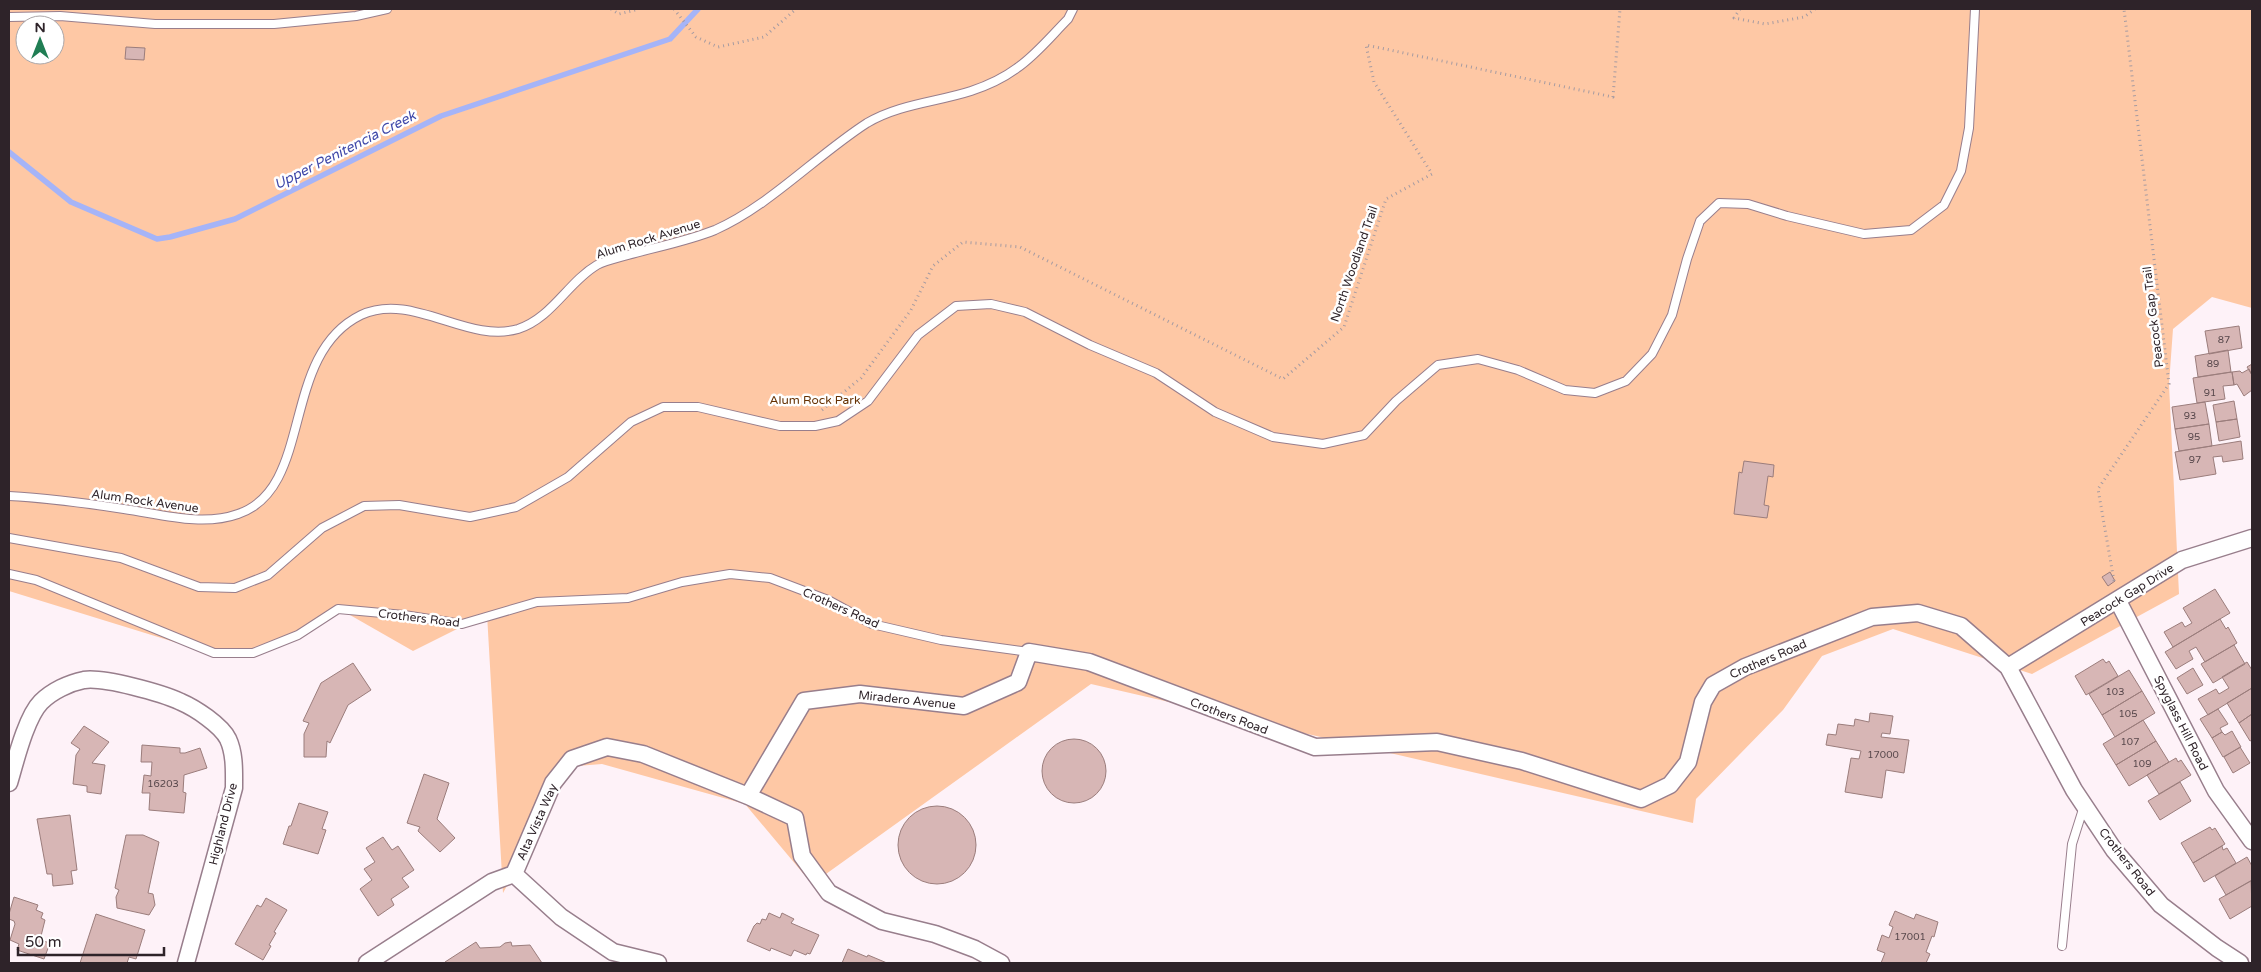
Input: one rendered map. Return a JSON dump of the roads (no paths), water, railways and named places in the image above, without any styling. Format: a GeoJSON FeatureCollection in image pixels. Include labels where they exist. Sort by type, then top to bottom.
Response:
{"type":"FeatureCollection","features":[{"type":"Feature","properties":{"kind":"street","name":"Peacock Gap Drive"},"geometry":{"type":"LineString","coordinates":[[2008,667],[2182,560],[2252,538]]}},
{"type":"Feature","properties":{"kind":"street","name":"Spyglass Hill Road"},"geometry":{"type":"LineString","coordinates":[[2118,601],[2216,791],[2252,841]]}},
{"type":"Feature","properties":{"kind":"street","name":"Crothers Road"},"geometry":{"type":"LineString","coordinates":[[1029,652],[1089,662],[1316,747],[1437,742],[1522,761],[1641,799],[1670,785],[1688,762],[1703,702],[1713,685],[1745,667],[1872,617],[1918,613],[1961,626],[2008,667],[2084,804],[2114,850],[2161,905],[2217,948],[2240,963]]}},
{"type":"Feature","properties":{"kind":"street","name":"Miradero Avenue"},"geometry":{"type":"LineString","coordinates":[[748,796],[804,701],[860,694],[964,706],[1018,682],[1029,652]]}},
{"type":"Feature","properties":{"kind":"street","name":"Highland Drive"},"geometry":{"type":"LineString","coordinates":[[9,783],[27,726],[40,703],[59,689],[85,680],[120,684],[180,702],[209,719],[227,738],[234,763],[234,788],[186,963]]}},
{"type":"Feature","properties":{"kind":"street","name":"Alta Vista Way"},"geometry":{"type":"LineString","coordinates":[[367,963],[492,882],[514,874],[553,783],[572,759],[607,747],[643,754],[748,796]]}},
{"type":"Feature","properties":{"kind":"street"},"geometry":{"type":"LineString","coordinates":[[748,796],[795,818],[802,856],[829,893],[882,922],[935,934],[975,949],[1001,963]]}},
{"type":"Feature","properties":{"kind":"street"},"geometry":{"type":"LineString","coordinates":[[514,874],[562,917],[613,952],[658,963]]}},
{"type":"Feature","properties":{"kind":"lane"},"geometry":{"type":"LineString","coordinates":[[9,17],[60,16],[155,24],[274,24],[356,16],[387,9]]}},
{"type":"Feature","properties":{"kind":"lane","name":"Alum Rock Avenue"},"geometry":{"type":"LineString","coordinates":[[9,496],[48,498],[202,520],[238,515],[259,504],[281,476],[310,374],[327,342],[344,325],[365,314],[388,309],[424,313],[481,330],[516,330],[538,319],[580,277],[600,263],[714,230],[756,206],[831,147],[871,121],[904,107],[974,90],[1017,69],[1068,19],[1073,9]]}},
{"type":"Feature","properties":{"kind":"lane"},"geometry":{"type":"LineString","coordinates":[[9,538],[121,558],[199,587],[235,588],[268,575],[322,528],[364,506],[400,505],[470,517],[516,507],[568,477],[631,422],[663,406],[698,407],[780,426],[815,426],[838,421],[868,401],[918,335],[956,306],[992,304],[1025,312],[1090,345],[1156,373],[1215,412],[1273,437],[1298,441],[1324,444],[1364,435],[1396,401],[1438,365],[1478,359],[1518,370],[1564,390],[1595,393],[1626,381],[1652,354],[1672,314],[1686,259],[1700,221],[1719,204],[1748,204],[1787,216],[1864,234],[1910,230],[1944,205],[1961,171],[1969,128],[1975,9]]}},
{"type":"Feature","properties":{"kind":"lane","name":"Crothers Road"},"geometry":{"type":"LineString","coordinates":[[9,574],[36,580],[214,653],[254,653],[298,636],[338,609],[404,615],[462,624],[538,602],[628,598],[682,582],[730,574],[770,578],[828,600],[872,624],[941,640],[1029,652]]}},
{"type":"Feature","properties":{"kind":"lane"},"geometry":{"type":"LineString","coordinates":[[2062,946],[2072,844],[2084,804]]}},
{"type":"Feature","properties":{"kind":"waterway","name":"Upper Penitencia Creek"},"geometry":{"type":"LineString","coordinates":[[9,152],[71,202],[157,239],[170,237],[235,219],[441,116],[670,39],[698,9]]}},
{"type":"Feature","properties":{"kind":"park label","name":"Alum Rock Park"},"geometry":{"type":"Point","coordinates":[815,400]}}]}
